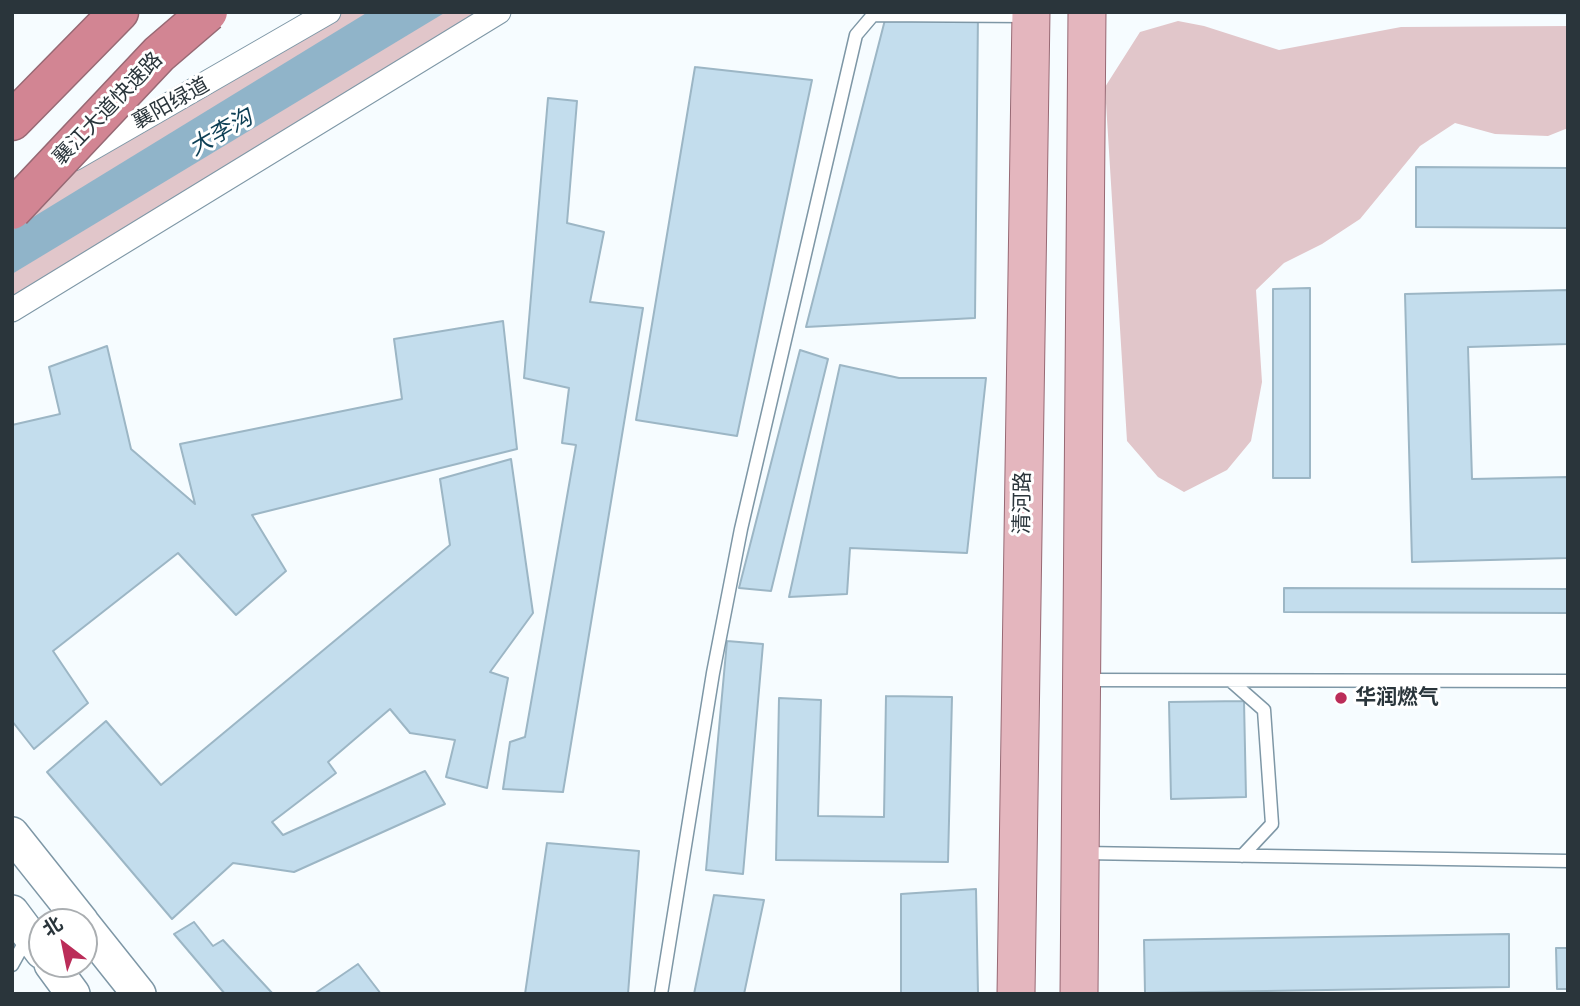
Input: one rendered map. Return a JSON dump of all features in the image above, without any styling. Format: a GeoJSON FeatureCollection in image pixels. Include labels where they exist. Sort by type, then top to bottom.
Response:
{"type":"FeatureCollection","features":[{"type":"Feature","properties":{"kind":"highway"},"geometry":{"type":"LineString","coordinates":[[12,121],[119,12]]}},
{"type":"Feature","properties":{"kind":"highway","name":"襄江大道快速路"},"geometry":{"type":"LineString","coordinates":[[12,210],[159,54],[208,12]]}},
{"type":"Feature","properties":{"kind":"main road"},"geometry":{"type":"LineString","coordinates":[[1079,994],[1087,12]]}},
{"type":"Feature","properties":{"kind":"main road","name":"清河路"},"geometry":{"type":"LineString","coordinates":[[1016,994],[1031,14]]}},
{"type":"Feature","properties":{"kind":"street","name":"襄阳绿道"},"geometry":{"type":"LineString","coordinates":[[12,193],[329,12]]}},
{"type":"Feature","properties":{"kind":"street"},"geometry":{"type":"LineString","coordinates":[[12,310],[499,12]]}},
{"type":"Feature","properties":{"kind":"street"},"geometry":{"type":"LineString","coordinates":[[12,834],[71,908]]}},
{"type":"Feature","properties":{"kind":"street"},"geometry":{"type":"LineString","coordinates":[[98,942],[139,994]]}},
{"type":"Feature","properties":{"kind":"street"},"geometry":{"type":"LineString","coordinates":[[61,978],[73,994]]}},
{"type":"Feature","properties":{"kind":"lane"},"geometry":{"type":"LineString","coordinates":[[661,994],[713,673],[740,529],[856,35],[873,15],[1031,14]]}},
{"type":"Feature","properties":{"kind":"lane"},"geometry":{"type":"LineString","coordinates":[[1082,680],[1568,681]]}},
{"type":"Feature","properties":{"kind":"lane"},"geometry":{"type":"LineString","coordinates":[[1231,681],[1264,710],[1272,824],[1242,856]]}},
{"type":"Feature","properties":{"kind":"lane"},"geometry":{"type":"LineString","coordinates":[[1080,853],[1568,861]]}},
{"type":"Feature","properties":{"kind":"lane"},"geometry":{"type":"LineString","coordinates":[[12,965],[28,933]]}},
{"type":"Feature","properties":{"kind":"shaded area"},"geometry":{"type":"Polygon","coordinates":[[[329,12],[499,12],[12,313],[12,193],[329,12]]]}},
{"type":"Feature","properties":{"kind":"shaded area"},"geometry":{"type":"Polygon","coordinates":[[[1270,12],[1568,12],[1568,15],[1270,12]]]}},
{"type":"Feature","properties":{"kind":"shaded area"},"geometry":{"type":"Polygon","coordinates":[[[1178,21],[1204,26],[1279,50],[1401,27],[1568,26],[1568,128],[1548,136],[1495,134],[1455,123],[1420,146],[1360,219],[1322,244],[1284,263],[1256,290],[1262,382],[1251,441],[1227,470],[1184,492],[1158,477],[1127,441],[1105,87],[1140,32],[1178,21]]]}},
{"type":"Feature","properties":{"kind":"water","name":"大李沟"},"geometry":{"type":"Polygon","coordinates":[[[368,12],[446,12],[12,274],[12,230],[368,12]]]}},
{"type":"Feature","properties":{"kind":"building"},"geometry":{"type":"Polygon","coordinates":[[[887,12],[978,12],[975,318],[806,327],[887,12]]]}},
{"type":"Feature","properties":{"kind":"building"},"geometry":{"type":"Polygon","coordinates":[[[695,67],[812,80],[737,436],[636,420],[695,67]]]}},
{"type":"Feature","properties":{"kind":"building"},"geometry":{"type":"Polygon","coordinates":[[[548,98],[577,101],[567,223],[604,232],[590,302],[643,308],[563,792],[503,789],[510,742],[525,737],[576,445],[562,443],[569,388],[524,378],[548,98]]]}},
{"type":"Feature","properties":{"kind":"building"},"geometry":{"type":"Polygon","coordinates":[[[1416,167],[1568,168],[1568,228],[1416,227],[1416,167]]]}},
{"type":"Feature","properties":{"kind":"building"},"geometry":{"type":"Polygon","coordinates":[[[1310,288],[1310,478],[1273,478],[1273,289],[1310,288]]]}},
{"type":"Feature","properties":{"kind":"building"},"geometry":{"type":"Polygon","coordinates":[[[1568,290],[1568,344],[1468,347],[1472,479],[1568,477],[1568,558],[1412,562],[1405,294],[1568,290]]]}},
{"type":"Feature","properties":{"kind":"building"},"geometry":{"type":"Polygon","coordinates":[[[503,321],[517,449],[252,515],[286,571],[236,615],[178,553],[53,651],[88,703],[34,749],[12,721],[12,425],[60,414],[49,367],[107,346],[131,449],[195,504],[180,444],[402,399],[394,339],[503,321]]]}},
{"type":"Feature","properties":{"kind":"building"},"geometry":{"type":"Polygon","coordinates":[[[800,350],[828,359],[771,591],[739,588],[800,350]]]}},
{"type":"Feature","properties":{"kind":"building"},"geometry":{"type":"Polygon","coordinates":[[[840,365],[899,378],[986,378],[967,553],[850,548],[847,594],[789,597],[840,365]]]}},
{"type":"Feature","properties":{"kind":"building"},"geometry":{"type":"Polygon","coordinates":[[[511,459],[533,613],[490,672],[508,678],[487,788],[446,777],[455,740],[410,733],[390,709],[328,762],[336,773],[272,822],[283,835],[425,771],[445,804],[294,872],[233,863],[172,919],[47,772],[106,721],[161,785],[450,545],[440,479],[511,459]]]}},
{"type":"Feature","properties":{"kind":"building"},"geometry":{"type":"Polygon","coordinates":[[[1284,588],[1568,589],[1568,613],[1284,612],[1284,588]]]}},
{"type":"Feature","properties":{"kind":"building"},"geometry":{"type":"Polygon","coordinates":[[[727,641],[763,644],[743,874],[706,870],[727,641]]]}},
{"type":"Feature","properties":{"kind":"building"},"geometry":{"type":"Polygon","coordinates":[[[886,696],[952,697],[948,862],[776,860],[779,698],[821,700],[818,816],[884,817],[886,696]]]}},
{"type":"Feature","properties":{"kind":"building"},"geometry":{"type":"Polygon","coordinates":[[[1244,701],[1246,797],[1171,799],[1169,702],[1244,701]]]}},
{"type":"Feature","properties":{"kind":"building"},"geometry":{"type":"Polygon","coordinates":[[[547,843],[639,851],[628,994],[525,994],[547,843]]]}},
{"type":"Feature","properties":{"kind":"building"},"geometry":{"type":"Polygon","coordinates":[[[976,889],[978,994],[901,994],[901,894],[976,889]]]}},
{"type":"Feature","properties":{"kind":"building"},"geometry":{"type":"Polygon","coordinates":[[[714,895],[764,900],[744,994],[694,994],[714,895]]]}},
{"type":"Feature","properties":{"kind":"building"},"geometry":{"type":"Polygon","coordinates":[[[194,922],[213,946],[223,940],[273,994],[225,994],[174,934],[194,922]]]}},
{"type":"Feature","properties":{"kind":"building"},"geometry":{"type":"Polygon","coordinates":[[[1509,934],[1509,987],[1145,993],[1144,940],[1509,934]]]}},
{"type":"Feature","properties":{"kind":"building"},"geometry":{"type":"Polygon","coordinates":[[[1556,948],[1568,948],[1568,989],[1557,989],[1556,948]]]}},
{"type":"Feature","properties":{"kind":"building"},"geometry":{"type":"Polygon","coordinates":[[[358,964],[381,994],[314,994],[358,964]]]}},
{"type":"Feature","properties":{"kind":"place","name":"华润燃气"},"geometry":{"type":"Point","coordinates":[1341,698]}}]}
